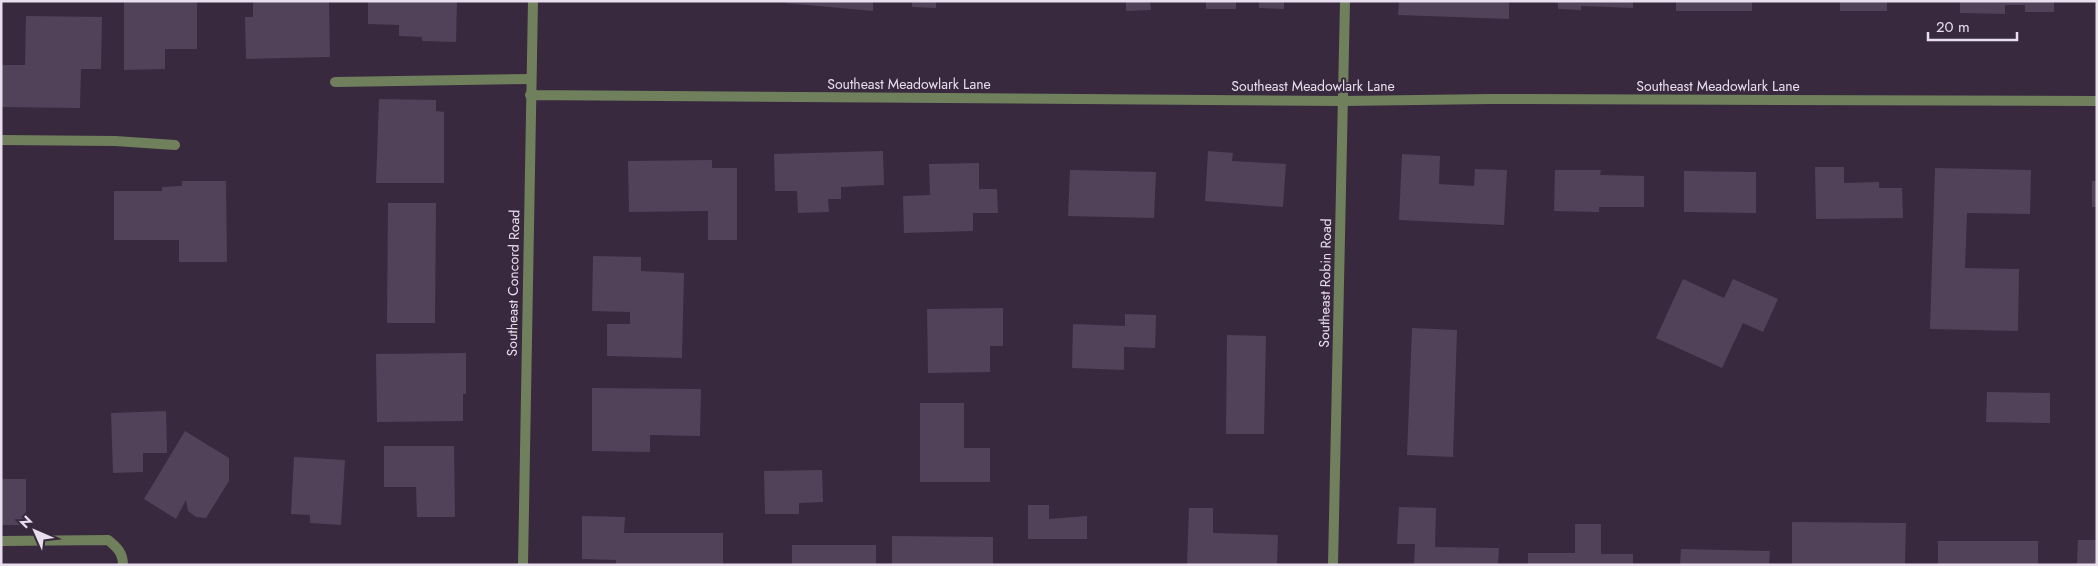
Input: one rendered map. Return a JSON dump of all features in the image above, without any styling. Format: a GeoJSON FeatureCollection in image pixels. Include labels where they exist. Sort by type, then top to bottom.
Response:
{"type":"FeatureCollection","features":[{"type":"Feature","properties":{"kind":"street","name":"Southeast Concord Road"},"geometry":{"type":"LineString","coordinates":[[522,565],[533,1]]}},
{"type":"Feature","properties":{"kind":"street","name":"Southeast Robin Road"},"geometry":{"type":"LineString","coordinates":[[1333,565],[1345,1]]}},
{"type":"Feature","properties":{"kind":"street"},"geometry":{"type":"LineString","coordinates":[[335,82],[530,79]]}},
{"type":"Feature","properties":{"kind":"street","name":"Southeast Meadowlark Lane"},"geometry":{"type":"LineString","coordinates":[[530,95],[1343,100],[2097,101]]}},
{"type":"Feature","properties":{"kind":"street"},"geometry":{"type":"LineString","coordinates":[[1,140],[115,141],[176,145]]}},
{"type":"Feature","properties":{"kind":"street"},"geometry":{"type":"LineString","coordinates":[[1,541],[108,540],[117,547],[123,558],[123,565]]}},
{"type":"Feature","properties":{"kind":"building"},"geometry":{"type":"Polygon","coordinates":[[[197,1],[197,49],[165,49],[165,69],[124,70],[124,2],[197,1]]]}},
{"type":"Feature","properties":{"kind":"building"},"geometry":{"type":"Polygon","coordinates":[[[253,1],[329,1],[330,57],[246,59],[245,17],[253,17],[253,1]]]}},
{"type":"Feature","properties":{"kind":"building"},"geometry":{"type":"Polygon","coordinates":[[[368,1],[457,1],[456,42],[422,41],[422,37],[399,36],[399,25],[368,24],[368,1]]]}},
{"type":"Feature","properties":{"kind":"building"},"geometry":{"type":"Polygon","coordinates":[[[786,1],[873,1],[873,11],[786,3],[786,1]]]}},
{"type":"Feature","properties":{"kind":"building"},"geometry":{"type":"Polygon","coordinates":[[[912,1],[936,1],[936,8],[912,7],[912,1]]]}},
{"type":"Feature","properties":{"kind":"building"},"geometry":{"type":"Polygon","coordinates":[[[1126,1],[1150,1],[1151,10],[1126,11],[1126,1]]]}},
{"type":"Feature","properties":{"kind":"building"},"geometry":{"type":"Polygon","coordinates":[[[1206,1],[1236,1],[1236,9],[1206,9],[1206,1]]]}},
{"type":"Feature","properties":{"kind":"building"},"geometry":{"type":"Polygon","coordinates":[[[1259,1],[1284,1],[1284,9],[1259,8],[1259,1]]]}},
{"type":"Feature","properties":{"kind":"building"},"geometry":{"type":"Polygon","coordinates":[[[1399,1],[1509,1],[1509,19],[1398,15],[1399,1]]]}},
{"type":"Feature","properties":{"kind":"building"},"geometry":{"type":"Polygon","coordinates":[[[1544,1],[1633,1],[1633,8],[1581,6],[1581,10],[1558,9],[1558,3],[1544,1]]]}},
{"type":"Feature","properties":{"kind":"building"},"geometry":{"type":"Polygon","coordinates":[[[1676,1],[1752,1],[1752,11],[1676,11],[1676,1]]]}},
{"type":"Feature","properties":{"kind":"building"},"geometry":{"type":"Polygon","coordinates":[[[1840,1],[1887,1],[1887,11],[1840,11],[1840,1]]]}},
{"type":"Feature","properties":{"kind":"building"},"geometry":{"type":"Polygon","coordinates":[[[1960,1],[2054,1],[2054,12],[2025,12],[2025,5],[2005,5],[2005,14],[1960,13],[1960,1]]]}},
{"type":"Feature","properties":{"kind":"building"},"geometry":{"type":"Polygon","coordinates":[[[26,16],[102,17],[101,69],[81,69],[80,108],[1,107],[1,65],[25,65],[26,16]]]}},
{"type":"Feature","properties":{"kind":"building"},"geometry":{"type":"Polygon","coordinates":[[[379,99],[436,100],[436,111],[444,112],[444,183],[376,183],[379,99]]]}},
{"type":"Feature","properties":{"kind":"building"},"geometry":{"type":"Polygon","coordinates":[[[883,151],[884,185],[841,187],[841,199],[828,199],[829,212],[798,213],[797,191],[775,191],[774,154],[883,151]]]}},
{"type":"Feature","properties":{"kind":"building"},"geometry":{"type":"Polygon","coordinates":[[[1208,151],[1233,153],[1232,161],[1286,164],[1283,207],[1205,201],[1208,151]]]}},
{"type":"Feature","properties":{"kind":"building"},"geometry":{"type":"Polygon","coordinates":[[[1402,154],[1440,156],[1439,184],[1474,186],[1475,169],[1507,170],[1504,225],[1399,220],[1402,154]]]}},
{"type":"Feature","properties":{"kind":"building"},"geometry":{"type":"Polygon","coordinates":[[[712,160],[712,168],[737,168],[737,240],[708,240],[708,211],[629,212],[628,161],[712,160]]]}},
{"type":"Feature","properties":{"kind":"building"},"geometry":{"type":"Polygon","coordinates":[[[979,163],[979,189],[997,189],[998,213],[973,213],[973,231],[904,233],[903,196],[930,195],[929,164],[979,163]]]}},
{"type":"Feature","properties":{"kind":"building"},"geometry":{"type":"Polygon","coordinates":[[[1815,167],[1844,167],[1844,183],[1879,182],[1879,188],[1902,188],[1903,218],[1816,219],[1815,167]]]}},
{"type":"Feature","properties":{"kind":"building"},"geometry":{"type":"Polygon","coordinates":[[[1935,168],[2031,170],[2030,214],[1967,213],[1965,268],[2019,269],[2018,331],[1930,329],[1935,168]]]}},
{"type":"Feature","properties":{"kind":"building"},"geometry":{"type":"Polygon","coordinates":[[[1070,170],[1156,172],[1154,218],[1068,216],[1070,170]]]}},
{"type":"Feature","properties":{"kind":"building"},"geometry":{"type":"Polygon","coordinates":[[[1555,170],[1601,170],[1600,175],[1644,176],[1644,207],[1599,207],[1599,212],[1554,211],[1555,170]]]}},
{"type":"Feature","properties":{"kind":"building"},"geometry":{"type":"Polygon","coordinates":[[[1684,171],[1756,172],[1756,213],[1684,212],[1684,171]]]}},
{"type":"Feature","properties":{"kind":"building"},"geometry":{"type":"Polygon","coordinates":[[[182,181],[226,181],[227,262],[179,262],[179,240],[114,240],[114,191],[162,191],[162,187],[182,186],[182,181]]]}},
{"type":"Feature","properties":{"kind":"building"},"geometry":{"type":"Polygon","coordinates":[[[2092,181],[2097,181],[2097,207],[2092,207],[2092,181]]]}},
{"type":"Feature","properties":{"kind":"building"},"geometry":{"type":"Polygon","coordinates":[[[388,203],[436,203],[435,323],[387,323],[388,203]]]}},
{"type":"Feature","properties":{"kind":"building"},"geometry":{"type":"Polygon","coordinates":[[[593,256],[641,257],[641,271],[684,273],[682,358],[607,356],[607,324],[630,324],[630,312],[592,311],[593,256]]]}},
{"type":"Feature","properties":{"kind":"building"},"geometry":{"type":"Polygon","coordinates":[[[1683,279],[1724,298],[1733,279],[1778,299],[1763,332],[1743,323],[1722,368],[1656,338],[1683,279]]]}},
{"type":"Feature","properties":{"kind":"building"},"geometry":{"type":"Polygon","coordinates":[[[1003,308],[1003,346],[990,346],[990,372],[928,373],[927,309],[1003,308]]]}},
{"type":"Feature","properties":{"kind":"building"},"geometry":{"type":"Polygon","coordinates":[[[1125,314],[1156,315],[1155,348],[1124,347],[1124,370],[1072,368],[1073,324],[1125,326],[1125,314]]]}},
{"type":"Feature","properties":{"kind":"building"},"geometry":{"type":"Polygon","coordinates":[[[1412,328],[1457,330],[1453,457],[1407,455],[1412,328]]]}},
{"type":"Feature","properties":{"kind":"building"},"geometry":{"type":"Polygon","coordinates":[[[1227,335],[1266,336],[1264,434],[1226,434],[1227,335]]]}},
{"type":"Feature","properties":{"kind":"building"},"geometry":{"type":"Polygon","coordinates":[[[466,353],[466,394],[463,394],[463,421],[377,422],[376,354],[466,353]]]}},
{"type":"Feature","properties":{"kind":"building"},"geometry":{"type":"Polygon","coordinates":[[[592,388],[701,389],[700,436],[650,435],[650,452],[592,451],[592,388]]]}},
{"type":"Feature","properties":{"kind":"building"},"geometry":{"type":"Polygon","coordinates":[[[1987,392],[2050,393],[2050,423],[1986,422],[1987,392]]]}},
{"type":"Feature","properties":{"kind":"building"},"geometry":{"type":"Polygon","coordinates":[[[920,403],[964,403],[964,448],[990,448],[990,482],[920,482],[920,403]]]}},
{"type":"Feature","properties":{"kind":"building"},"geometry":{"type":"Polygon","coordinates":[[[166,411],[167,453],[143,453],[143,472],[113,473],[111,413],[166,411]]]}},
{"type":"Feature","properties":{"kind":"building"},"geometry":{"type":"Polygon","coordinates":[[[185,431],[229,458],[229,481],[206,518],[196,517],[188,511],[186,500],[176,519],[144,499],[185,431]]]}},
{"type":"Feature","properties":{"kind":"building"},"geometry":{"type":"Polygon","coordinates":[[[384,446],[454,446],[455,517],[417,517],[416,487],[384,487],[384,446]]]}},
{"type":"Feature","properties":{"kind":"building"},"geometry":{"type":"Polygon","coordinates":[[[294,457],[345,460],[341,525],[310,523],[310,515],[291,514],[294,457]]]}},
{"type":"Feature","properties":{"kind":"building"},"geometry":{"type":"Polygon","coordinates":[[[822,470],[823,502],[799,503],[799,514],[765,514],[764,471],[822,470]]]}},
{"type":"Feature","properties":{"kind":"building"},"geometry":{"type":"Polygon","coordinates":[[[1,479],[26,479],[26,525],[1,525],[1,479]]]}},
{"type":"Feature","properties":{"kind":"building"},"geometry":{"type":"Polygon","coordinates":[[[1028,505],[1049,505],[1049,519],[1087,516],[1087,539],[1028,539],[1028,505]]]}},
{"type":"Feature","properties":{"kind":"building"},"geometry":{"type":"Polygon","coordinates":[[[1399,507],[1436,508],[1435,547],[1499,548],[1498,565],[1414,565],[1415,544],[1397,544],[1399,507]]]}},
{"type":"Feature","properties":{"kind":"building"},"geometry":{"type":"Polygon","coordinates":[[[1189,508],[1213,508],[1213,533],[1278,535],[1277,565],[1187,565],[1189,508]]]}},
{"type":"Feature","properties":{"kind":"building"},"geometry":{"type":"Polygon","coordinates":[[[582,516],[625,517],[624,533],[723,533],[723,565],[616,565],[616,560],[582,559],[582,516]]]}},
{"type":"Feature","properties":{"kind":"building"},"geometry":{"type":"Polygon","coordinates":[[[1792,522],[1906,523],[1905,565],[1792,565],[1792,522]]]}},
{"type":"Feature","properties":{"kind":"building"},"geometry":{"type":"Polygon","coordinates":[[[1575,524],[1601,524],[1601,554],[1633,554],[1633,565],[1528,565],[1528,553],[1575,553],[1575,524]]]}},
{"type":"Feature","properties":{"kind":"building"},"geometry":{"type":"Polygon","coordinates":[[[892,536],[993,537],[993,565],[892,565],[892,536]]]}},
{"type":"Feature","properties":{"kind":"building"},"geometry":{"type":"Polygon","coordinates":[[[2078,540],[2097,540],[2097,565],[2077,565],[2078,540]]]}},
{"type":"Feature","properties":{"kind":"building"},"geometry":{"type":"Polygon","coordinates":[[[1938,541],[2038,541],[2038,565],[1938,565],[1938,541]]]}},
{"type":"Feature","properties":{"kind":"building"},"geometry":{"type":"Polygon","coordinates":[[[792,545],[876,545],[876,565],[792,565],[792,545]]]}},
{"type":"Feature","properties":{"kind":"building"},"geometry":{"type":"Polygon","coordinates":[[[1681,549],[1770,551],[1769,565],[1680,565],[1681,549]]]}}]}
